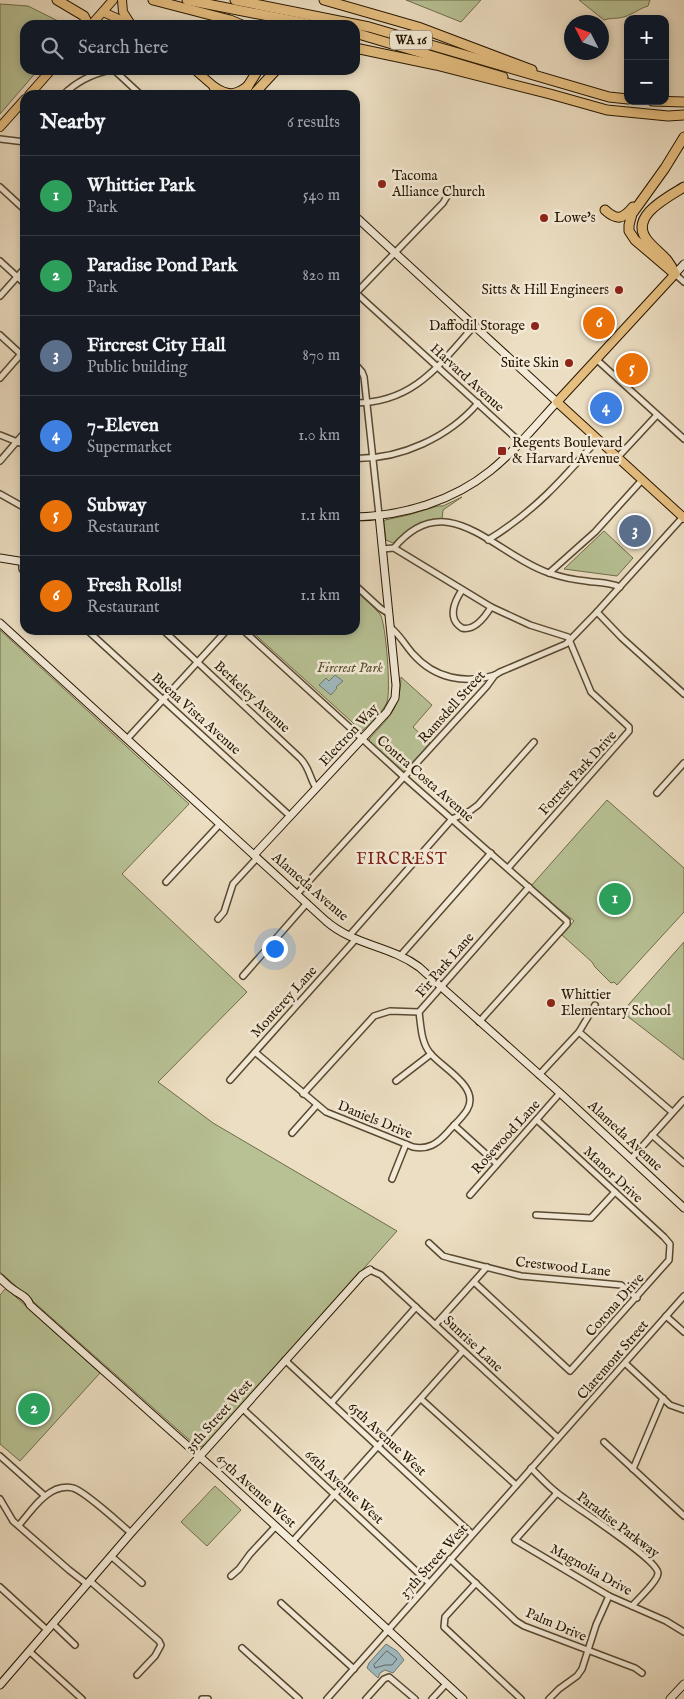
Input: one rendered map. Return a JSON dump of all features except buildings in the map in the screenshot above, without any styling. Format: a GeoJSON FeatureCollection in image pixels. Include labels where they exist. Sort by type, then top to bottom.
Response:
{"type":"FeatureCollection","features":[{"type":"Feature","properties":{"kind":"highway"},"geometry":{"type":"LineString","coordinates":[[57,0],[84,16],[86,20]]}},
{"type":"Feature","properties":{"kind":"highway"},"geometry":{"type":"LineString","coordinates":[[153,0],[230,20]]}},
{"type":"Feature","properties":{"kind":"highway"},"geometry":{"type":"LineString","coordinates":[[187,0],[289,20]]}},
{"type":"Feature","properties":{"kind":"highway","name":"WA 16"},"geometry":{"type":"LineString","coordinates":[[235,0],[334,20]]}},
{"type":"Feature","properties":{"kind":"highway"},"geometry":{"type":"LineString","coordinates":[[324,0],[418,27],[584,90]]}},
{"type":"Feature","properties":{"kind":"highway","name":"WA 16"},"geometry":{"type":"LineString","coordinates":[[360,25],[609,97],[624,99]]}},
{"type":"Feature","properties":{"kind":"highway","name":"WA 16"},"geometry":{"type":"LineString","coordinates":[[360,34],[486,71],[550,94],[607,110],[668,116],[684,115]]}},
{"type":"Feature","properties":{"kind":"highway"},"geometry":{"type":"LineString","coordinates":[[360,48],[550,94]]}},
{"type":"Feature","properties":{"kind":"highway"},"geometry":{"type":"LineString","coordinates":[[245,90],[255,75]]}},
{"type":"Feature","properties":{"kind":"highway"},"geometry":{"type":"LineString","coordinates":[[266,81],[269,75]]}},
{"type":"Feature","properties":{"kind":"highway"},"geometry":{"type":"LineString","coordinates":[[258,90],[271,75]]}},
{"type":"Feature","properties":{"kind":"highway"},"geometry":{"type":"LineString","coordinates":[[243,90],[248,86]]}},
{"type":"Feature","properties":{"kind":"highway"},"geometry":{"type":"LineString","coordinates":[[214,87],[219,90]]}},
{"type":"Feature","properties":{"kind":"highway"},"geometry":{"type":"LineString","coordinates":[[669,102],[684,102]]}},
{"type":"Feature","properties":{"kind":"highway"},"geometry":{"type":"LineString","coordinates":[[675,274],[635,240],[629,231],[629,225],[632,214],[665,168],[683,138]]}},
{"type":"Feature","properties":{"kind":"highway"},"geometry":{"type":"LineString","coordinates":[[675,274],[670,262],[647,240],[642,224],[650,210],[684,187]]}},
{"type":"Feature","properties":{"kind":"highway"},"geometry":{"type":"LineString","coordinates":[[605,210],[613,216],[623,216],[643,199]]}},
{"type":"Feature","properties":{"kind":"main road"},"geometry":{"type":"LineString","coordinates":[[96,20],[113,0]]}},
{"type":"Feature","properties":{"kind":"main road"},"geometry":{"type":"LineString","coordinates":[[122,1],[123,12],[129,20]]}},
{"type":"Feature","properties":{"kind":"main road"},"geometry":{"type":"LineString","coordinates":[[103,12],[121,20]]}},
{"type":"Feature","properties":{"kind":"main road"},"geometry":{"type":"LineString","coordinates":[[33,90],[46,75]]}},
{"type":"Feature","properties":{"kind":"main road"},"geometry":{"type":"LineString","coordinates":[[201,75],[217,90]]}},
{"type":"Feature","properties":{"kind":"main road"},"geometry":{"type":"LineString","coordinates":[[0,127],[20,105]]}},
{"type":"Feature","properties":{"kind":"main road"},"geometry":{"type":"LineString","coordinates":[[675,274],[557,402],[684,518]]}},
{"type":"Feature","properties":{"kind":"street"},"geometry":{"type":"LineString","coordinates":[[68,90],[91,75]]}},
{"type":"Feature","properties":{"kind":"street"},"geometry":{"type":"LineString","coordinates":[[118,75],[135,90]]}},
{"type":"Feature","properties":{"kind":"street"},"geometry":{"type":"LineString","coordinates":[[0,139],[20,141]]}},
{"type":"Feature","properties":{"kind":"street"},"geometry":{"type":"LineString","coordinates":[[0,187],[20,205]]}},
{"type":"Feature","properties":{"kind":"street"},"geometry":{"type":"LineString","coordinates":[[360,288],[442,203],[452,188]]}},
{"type":"Feature","properties":{"kind":"street"},"geometry":{"type":"LineString","coordinates":[[360,221],[557,402],[490,471],[451,495],[416,508],[379,515],[360,516]]}},
{"type":"Feature","properties":{"kind":"street"},"geometry":{"type":"LineString","coordinates":[[0,261],[20,280]]}},
{"type":"Feature","properties":{"kind":"street"},"geometry":{"type":"LineString","coordinates":[[684,264],[675,274],[684,282]]}},
{"type":"Feature","properties":{"kind":"street"},"geometry":{"type":"LineString","coordinates":[[0,296],[20,274]]}},
{"type":"Feature","properties":{"kind":"street","name":"Harvard Avenue"},"geometry":{"type":"LineString","coordinates":[[360,297],[520,442]]}},
{"type":"Feature","properties":{"kind":"street"},"geometry":{"type":"LineString","coordinates":[[360,403],[387,399],[404,393],[422,382],[438,367],[475,325]]}},
{"type":"Feature","properties":{"kind":"street"},"geometry":{"type":"LineString","coordinates":[[0,335],[20,353]]}},
{"type":"Feature","properties":{"kind":"street"},"geometry":{"type":"LineString","coordinates":[[596,358],[684,439]]}},
{"type":"Feature","properties":{"kind":"street"},"geometry":{"type":"LineString","coordinates":[[0,378],[20,359]]}},
{"type":"Feature","properties":{"kind":"street"},"geometry":{"type":"LineString","coordinates":[[360,370],[364,377],[379,515]]}},
{"type":"Feature","properties":{"kind":"street"},"geometry":{"type":"LineString","coordinates":[[360,458],[405,450],[431,440],[460,421],[478,403]]}},
{"type":"Feature","properties":{"kind":"street"},"geometry":{"type":"LineString","coordinates":[[618,457],[657,415]]}},
{"type":"Feature","properties":{"kind":"street"},"geometry":{"type":"LineString","coordinates":[[0,436],[20,443]]}},
{"type":"Feature","properties":{"kind":"street"},"geometry":{"type":"LineString","coordinates":[[0,461],[20,438]]}},
{"type":"Feature","properties":{"kind":"street"},"geometry":{"type":"LineString","coordinates":[[488,540],[517,521],[545,498],[598,439]]}},
{"type":"Feature","properties":{"kind":"street"},"geometry":{"type":"LineString","coordinates":[[549,573],[595,532],[642,480]]}},
{"type":"Feature","properties":{"kind":"street"},"geometry":{"type":"LineString","coordinates":[[0,494],[20,505]]}},
{"type":"Feature","properties":{"kind":"street","name":"Electron Way"},"geometry":{"type":"LineString","coordinates":[[256,856],[290,816],[387,712],[395,698],[396,685],[379,515]]}},
{"type":"Feature","properties":{"kind":"street","name":"Ramsdell Street"},"geometry":{"type":"LineString","coordinates":[[297,894],[495,675],[564,646],[684,518]]}},
{"type":"Feature","properties":{"kind":"street"},"geometry":{"type":"LineString","coordinates":[[394,548],[408,532],[430,523],[444,522],[467,527],[524,562],[549,573],[585,581],[610,583],[620,587]]}},
{"type":"Feature","properties":{"kind":"street"},"geometry":{"type":"LineString","coordinates":[[382,548],[394,548],[491,607],[530,625],[565,635],[570,640]]}},
{"type":"Feature","properties":{"kind":"street"},"geometry":{"type":"LineString","coordinates":[[2,558],[20,561]]}},
{"type":"Feature","properties":{"kind":"street"},"geometry":{"type":"LineString","coordinates":[[360,590],[388,613]]}},
{"type":"Feature","properties":{"kind":"street"},"geometry":{"type":"LineString","coordinates":[[462,590],[453,610],[455,622],[462,628],[466,630],[476,625],[491,607]]}},
{"type":"Feature","properties":{"kind":"street"},"geometry":{"type":"LineString","coordinates":[[597,612],[622,638],[684,694]]}},
{"type":"Feature","properties":{"kind":"street","name":"Alameda Avenue"},"geometry":{"type":"LineString","coordinates":[[0,623],[332,926],[352,938],[401,956],[418,967],[560,1093],[684,1208]]}},
{"type":"Feature","properties":{"kind":"street"},"geometry":{"type":"LineString","coordinates":[[390,627],[420,661],[439,674],[456,679],[473,680],[495,675]]}},
{"type":"Feature","properties":{"kind":"street","name":"Buena Vista Avenue"},"geometry":{"type":"LineString","coordinates":[[92,635],[290,816]]}},
{"type":"Feature","properties":{"kind":"street","name":"Berkeley Avenue"},"geometry":{"type":"LineString","coordinates":[[169,635],[308,766],[312,782],[316,788]]}},
{"type":"Feature","properties":{"kind":"street"},"geometry":{"type":"LineString","coordinates":[[127,739],[222,635]]}},
{"type":"Feature","properties":{"kind":"street","name":"Contra Costa Avenue"},"geometry":{"type":"LineString","coordinates":[[248,635],[404,777],[566,920],[566,926],[479,1022]]}},
{"type":"Feature","properties":{"kind":"street","name":"Forrest Park Drive"},"geometry":{"type":"LineString","coordinates":[[508,868],[630,731],[628,724],[589,689],[570,640]]}},
{"type":"Feature","properties":{"kind":"street","name":"Monterey Lane"},"geometry":{"type":"LineString","coordinates":[[230,1080],[452,819],[478,805],[534,742]]}},
{"type":"Feature","properties":{"kind":"street"},"geometry":{"type":"LineString","coordinates":[[657,793],[684,763]]}},
{"type":"Feature","properties":{"kind":"street"},"geometry":{"type":"LineString","coordinates":[[166,882],[220,824]]}},
{"type":"Feature","properties":{"kind":"street"},"geometry":{"type":"LineString","coordinates":[[401,956],[491,853]]}},
{"type":"Feature","properties":{"kind":"street"},"geometry":{"type":"LineString","coordinates":[[218,920],[224,912],[233,884],[256,856]]}},
{"type":"Feature","properties":{"kind":"street","name":"Fir Park Lane"},"geometry":{"type":"LineString","coordinates":[[303,1094],[374,1016],[390,1011],[419,1012],[529,887]]}},
{"type":"Feature","properties":{"kind":"street"},"geometry":{"type":"LineString","coordinates":[[243,976],[307,903]]}},
{"type":"Feature","properties":{"kind":"street"},"geometry":{"type":"LineString","coordinates":[[540,1075],[579,1032],[595,1005]]}},
{"type":"Feature","properties":{"kind":"street","name":"Daniels Drive"},"geometry":{"type":"LineString","coordinates":[[255,1052],[316,1106],[331,1115],[418,1148],[432,1146],[440,1141],[468,1109],[470,1098],[469,1092],[461,1081],[431,1054],[423,1039],[419,1012]]}},
{"type":"Feature","properties":{"kind":"street"},"geometry":{"type":"LineString","coordinates":[[579,1032],[672,1112]]}},
{"type":"Feature","properties":{"kind":"street"},"geometry":{"type":"LineString","coordinates":[[396,1081],[431,1054]]}},
{"type":"Feature","properties":{"kind":"street","name":"Rosewood Lane"},"geometry":{"type":"LineString","coordinates":[[470,1195],[560,1093]]}},
{"type":"Feature","properties":{"kind":"street"},"geometry":{"type":"LineString","coordinates":[[632,1159],[652,1134],[684,1100]]}},
{"type":"Feature","properties":{"kind":"street"},"geometry":{"type":"LineString","coordinates":[[292,1133],[316,1106]]}},
{"type":"Feature","properties":{"kind":"street","name":"Manor Drive"},"geometry":{"type":"LineString","coordinates":[[536,1120],[664,1237],[670,1244],[670,1249]]}},
{"type":"Feature","properties":{"kind":"street"},"geometry":{"type":"LineString","coordinates":[[454,1125],[497,1164]]}},
{"type":"Feature","properties":{"kind":"street"},"geometry":{"type":"LineString","coordinates":[[652,1134],[684,1163]]}},
{"type":"Feature","properties":{"kind":"street"},"geometry":{"type":"LineString","coordinates":[[392,1179],[406,1144]]}},
{"type":"Feature","properties":{"kind":"street"},"geometry":{"type":"LineString","coordinates":[[536,1215],[591,1218],[615,1192]]}},
{"type":"Feature","properties":{"kind":"street","name":"Crestwood Lane"},"geometry":{"type":"LineString","coordinates":[[429,1243],[443,1256],[521,1276],[621,1285],[637,1298]]}},
{"type":"Feature","properties":{"kind":"street","name":"Corona Drive"},"geometry":{"type":"LineString","coordinates":[[474,1282],[570,1372],[666,1264],[670,1257],[670,1249]]}},
{"type":"Feature","properties":{"kind":"street"},"geometry":{"type":"LineString","coordinates":[[435,1325],[487,1267]]}},
{"type":"Feature","properties":{"kind":"street","name":"Sunrise Lane"},"geometry":{"type":"LineString","coordinates":[[370,1270],[381,1275],[558,1438]]}},
{"type":"Feature","properties":{"kind":"street","name":"35th Street West"},"geometry":{"type":"LineString","coordinates":[[0,1684],[285,1360],[362,1275],[370,1270]]}},
{"type":"Feature","properties":{"kind":"street","name":"67th Avenue West"},"geometry":{"type":"LineString","coordinates":[[0,1278],[15,1292],[19,1292],[29,1301],[30,1305],[200,1456],[463,1699]]}},
{"type":"Feature","properties":{"kind":"street","name":"Claremont Street"},"geometry":{"type":"LineString","coordinates":[[558,1438],[684,1296]]}},
{"type":"Feature","properties":{"kind":"street"},"geometry":{"type":"LineString","coordinates":[[332,1402],[416,1307]]}},
{"type":"Feature","properties":{"kind":"street"},"geometry":{"type":"LineString","coordinates":[[666,1316],[684,1332]]}},
{"type":"Feature","properties":{"kind":"street"},"geometry":{"type":"LineString","coordinates":[[293,1541],[463,1351]]}},
{"type":"Feature","properties":{"kind":"street","name":"65th Avenue West"},"geometry":{"type":"LineString","coordinates":[[285,1360],[472,1534]]}},
{"type":"Feature","properties":{"kind":"street"},"geometry":{"type":"LineString","coordinates":[[625,1363],[674,1407],[684,1410]]}},
{"type":"Feature","properties":{"kind":"street"},"geometry":{"type":"LineString","coordinates":[[633,1469],[663,1398]]}},
{"type":"Feature","properties":{"kind":"street"},"geometry":{"type":"LineString","coordinates":[[421,1399],[516,1485]]}},
{"type":"Feature","properties":{"kind":"street","name":"66th Avenue West"},"geometry":{"type":"LineString","coordinates":[[243,1409],[429,1583]]}},
{"type":"Feature","properties":{"kind":"street","name":"37th Street West"},"geometry":{"type":"LineString","coordinates":[[327,1699],[558,1438]]}},
{"type":"Feature","properties":{"kind":"street"},"geometry":{"type":"LineString","coordinates":[[604,1442],[684,1516]]}},
{"type":"Feature","properties":{"kind":"street"},"geometry":{"type":"LineString","coordinates":[[0,1456],[45,1496]]}},
{"type":"Feature","properties":{"kind":"street","name":"Paradise Parkway"},"geometry":{"type":"LineString","coordinates":[[531,1468],[557,1492],[641,1552],[655,1566],[658,1573],[656,1579],[632,1606]]}},
{"type":"Feature","properties":{"kind":"street"},"geometry":{"type":"LineString","coordinates":[[19,1525],[45,1496],[58,1489],[73,1488],[85,1495],[131,1533]]}},
{"type":"Feature","properties":{"kind":"street","name":"Magnolia Drive"},"geometry":{"type":"LineString","coordinates":[[557,1492],[515,1540],[609,1596],[673,1624],[684,1632]]}},
{"type":"Feature","properties":{"kind":"street"},"geometry":{"type":"LineString","coordinates":[[0,1499],[13,1521],[70,1570],[88,1582],[159,1640],[161,1644],[155,1656],[137,1675]]}},
{"type":"Feature","properties":{"kind":"street"},"geometry":{"type":"LineString","coordinates":[[231,1576],[240,1569],[250,1554],[276,1526]]}},
{"type":"Feature","properties":{"kind":"street"},"geometry":{"type":"LineString","coordinates":[[111,1556],[142,1583]]}},
{"type":"Feature","properties":{"kind":"street","name":"Palm Drive"},"geometry":{"type":"LineString","coordinates":[[450,1559],[524,1626],[635,1668],[642,1673]]}},
{"type":"Feature","properties":{"kind":"street"},"geometry":{"type":"LineString","coordinates":[[476,1583],[445,1617],[444,1627],[521,1699]]}},
{"type":"Feature","properties":{"kind":"street"},"geometry":{"type":"LineString","coordinates":[[0,1587],[47,1630]]}},
{"type":"Feature","properties":{"kind":"street"},"geometry":{"type":"LineString","coordinates":[[549,1699],[558,1689],[580,1673],[596,1626],[609,1596]]}},
{"type":"Feature","properties":{"kind":"street"},"geometry":{"type":"LineString","coordinates":[[281,1603],[354,1669]]}},
{"type":"Feature","properties":{"kind":"street"},"geometry":{"type":"LineString","coordinates":[[53,1624],[75,1645]]}},
{"type":"Feature","properties":{"kind":"street"},"geometry":{"type":"LineString","coordinates":[[242,1648],[299,1699]]}},
{"type":"Feature","properties":{"kind":"street"},"geometry":{"type":"LineString","coordinates":[[29,1651],[82,1699]]}},
{"type":"Feature","properties":{"kind":"street"},"geometry":{"type":"LineString","coordinates":[[366,1699],[386,1677],[391,1678],[415,1699]]}},
{"type":"Feature","properties":{"kind":"street"},"geometry":{"type":"LineString","coordinates":[[432,1699],[446,1684]]}},
{"type":"Feature","properties":{"kind":"street"},"geometry":{"type":"LineString","coordinates":[[670,1699],[683,1687]]}},
{"type":"Feature","properties":{"kind":"street"},"geometry":{"type":"LineString","coordinates":[[202,1699],[208,1699]]}},
{"type":"Feature","properties":{"kind":"green space"},"geometry":{"type":"Polygon","coordinates":[[[406,0],[481,0],[461,22],[406,0]]]}},
{"type":"Feature","properties":{"kind":"green space"},"geometry":{"type":"Polygon","coordinates":[[[579,0],[650,0],[648,6],[629,15],[624,15],[624,17],[609,19],[609,15],[598,15],[579,0]]]}},
{"type":"Feature","properties":{"kind":"green space"},"geometry":{"type":"Polygon","coordinates":[[[0,4],[28,6],[56,20],[20,20],[20,75],[34,75],[0,114],[0,4]]]}},
{"type":"Feature","properties":{"kind":"green space"},"geometry":{"type":"Polygon","coordinates":[[[462,497],[443,510],[442,519],[427,521],[415,526],[393,543],[386,540],[385,520],[443,506],[462,497]]]}},
{"type":"Feature","properties":{"kind":"green space"},"geometry":{"type":"Polygon","coordinates":[[[604,531],[633,558],[617,576],[564,569],[604,531]]]}},
{"type":"Feature","properties":{"kind":"green space","name":"Fircrest Park"},"geometry":{"type":"Polygon","coordinates":[[[360,595],[380,614],[386,643],[388,672],[387,702],[373,721],[362,731],[256,635],[360,635],[360,595]]]}},
{"type":"Feature","properties":{"kind":"green space"},"geometry":{"type":"Polygon","coordinates":[[[0,630],[189,804],[122,874],[247,992],[158,1082],[213,1123],[397,1231],[210,1441],[201,1447],[195,1445],[0,1272],[0,630]]]}},
{"type":"Feature","properties":{"kind":"green space"},"geometry":{"type":"Polygon","coordinates":[[[401,677],[432,705],[413,727],[430,743],[404,772],[369,741],[396,705],[399,697],[401,677]]]}},
{"type":"Feature","properties":{"kind":"green space"},"geometry":{"type":"Polygon","coordinates":[[[607,800],[684,868],[684,912],[617,985],[614,982],[611,983],[592,962],[562,935],[574,921],[531,886],[607,800]]]}},
{"type":"Feature","properties":{"kind":"green space"},"geometry":{"type":"Polygon","coordinates":[[[684,942],[684,1060],[622,1012],[684,942]]]}},
{"type":"Feature","properties":{"kind":"green space"},"geometry":{"type":"Polygon","coordinates":[[[6,1288],[100,1373],[20,1461],[0,1444],[0,1295],[6,1288]]]}},
{"type":"Feature","properties":{"kind":"green space"},"geometry":{"type":"Polygon","coordinates":[[[215,1486],[241,1510],[207,1546],[181,1522],[215,1486]]]}},
{"type":"Feature","properties":{"kind":"water"},"geometry":{"type":"Polygon","coordinates":[[[335,675],[343,681],[331,695],[319,685],[326,678],[329,681],[335,675]]]}},
{"type":"Feature","properties":{"kind":"water"},"geometry":{"type":"Polygon","coordinates":[[[386,1644],[397,1651],[404,1660],[393,1673],[385,1670],[380,1673],[378,1678],[367,1668],[369,1663],[386,1644]]]}},
{"type":"Feature","properties":{"kind":"place","name":"Tacoma Alliance Church"},"geometry":{"type":"Point","coordinates":[382,184]}},
{"type":"Feature","properties":{"kind":"place","name":"Lowe's"},"geometry":{"type":"Point","coordinates":[544,218]}},
{"type":"Feature","properties":{"kind":"place","name":"Sitts & Hill Engineers"},"geometry":{"type":"Point","coordinates":[619,290]}},
{"type":"Feature","properties":{"kind":"place","name":"Fresh Rolls!"},"geometry":{"type":"Point","coordinates":[599,323]}},
{"type":"Feature","properties":{"kind":"place","name":"Daffodil Storage"},"geometry":{"type":"Point","coordinates":[535,326]}},
{"type":"Feature","properties":{"kind":"place","name":"Suite Skin"},"geometry":{"type":"Point","coordinates":[569,363]}},
{"type":"Feature","properties":{"kind":"place","name":"Subway"},"geometry":{"type":"Point","coordinates":[632,369]}},
{"type":"Feature","properties":{"kind":"place","name":"7-Eleven"},"geometry":{"type":"Point","coordinates":[606,408]}},
{"type":"Feature","properties":{"kind":"place","name":"Regents Boulevard & Harvard Avenue"},"geometry":{"type":"Point","coordinates":[502,451]}},
{"type":"Feature","properties":{"kind":"place","name":"Fircrest City Hall"},"geometry":{"type":"Point","coordinates":[635,531]}},
{"type":"Feature","properties":{"kind":"place","name":"Whittier Park"},"geometry":{"type":"Point","coordinates":[615,899]}},
{"type":"Feature","properties":{"kind":"place","name":"Whittier Elementary School"},"geometry":{"type":"Point","coordinates":[551,1003]}},
{"type":"Feature","properties":{"kind":"place","name":"Paradise Pond Park"},"geometry":{"type":"Point","coordinates":[34,1409]}},
{"type":"Feature","properties":{"kind":"district","name":"FIRCREST"},"geometry":{"type":"Point","coordinates":[402,860]}}]}
